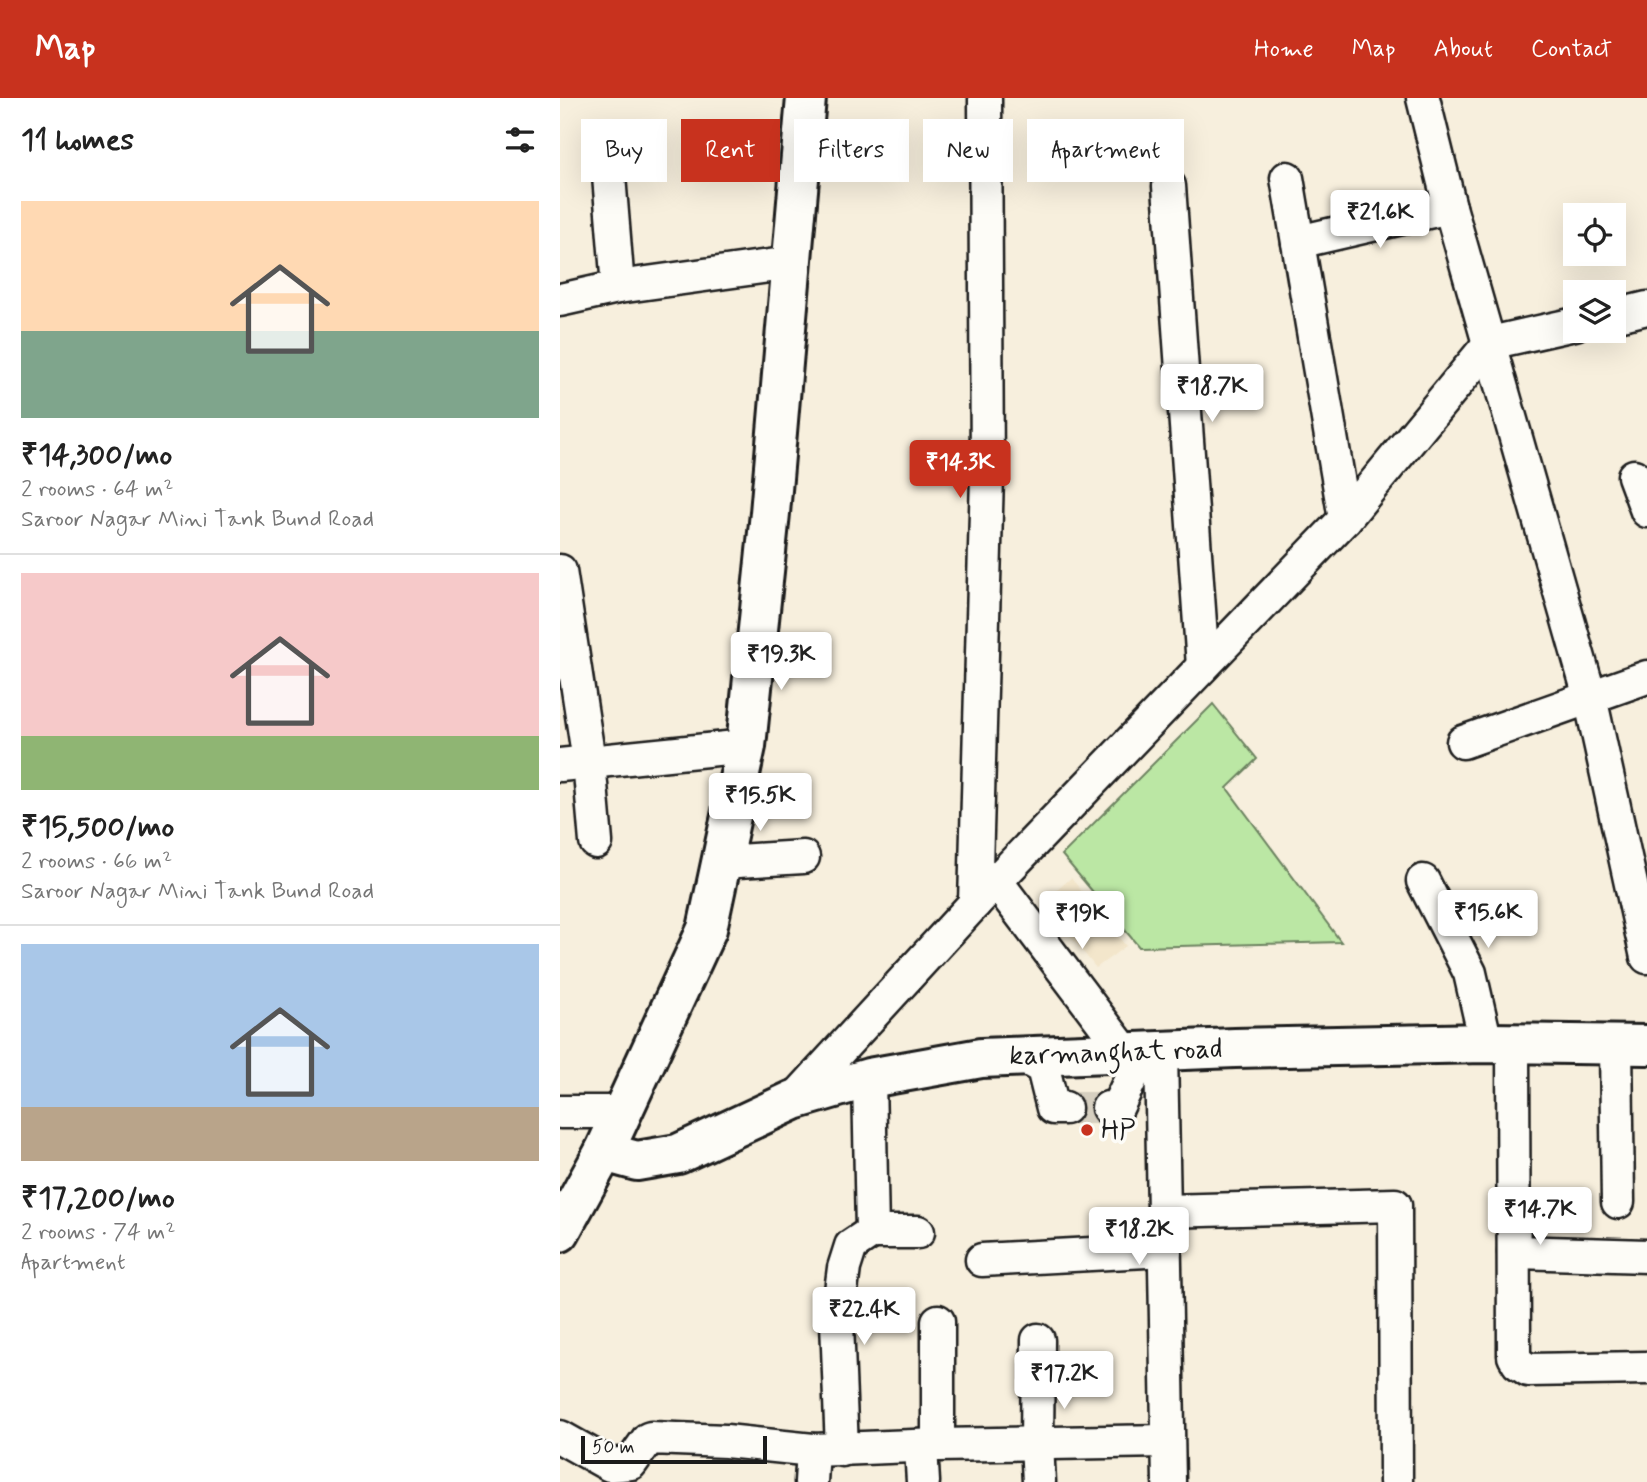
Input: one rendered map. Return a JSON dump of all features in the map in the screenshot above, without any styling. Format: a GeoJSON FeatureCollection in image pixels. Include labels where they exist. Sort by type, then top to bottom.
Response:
{"type":"FeatureCollection","features":[{"type":"Feature","properties":{"kind":"main road"},"geometry":{"type":"LineString","coordinates":[[560,1233],[604,1152],[707,929],[746,746],[770,513],[806,98]]}},
{"type":"Feature","properties":{"kind":"main road","name":"karmanghat road"},"geometry":{"type":"LineString","coordinates":[[604,1152],[637,1161],[678,1154],[794,1100],[869,1078],[981,1058],[1500,1043],[1631,1044]]}},
{"type":"Feature","properties":{"kind":"street"},"geometry":{"type":"LineString","coordinates":[[985,98],[986,892],[1146,1052],[1164,1211],[1169,1482]]}},
{"type":"Feature","properties":{"kind":"street"},"geometry":{"type":"LineString","coordinates":[[1423,98],[1450,207],[1638,872],[1647,957]]}},
{"type":"Feature","properties":{"kind":"street"},"geometry":{"type":"LineString","coordinates":[[1287,178],[1345,519]]}},
{"type":"Feature","properties":{"kind":"street"},"geometry":{"type":"LineString","coordinates":[[609,182],[618,287]]}},
{"type":"Feature","properties":{"kind":"street"},"geometry":{"type":"LineString","coordinates":[[1169,186],[1203,666]]}},
{"type":"Feature","properties":{"kind":"street"},"geometry":{"type":"LineString","coordinates":[[1298,242],[1450,207]]}},
{"type":"Feature","properties":{"kind":"street"},"geometry":{"type":"LineString","coordinates":[[560,300],[618,287],[791,263]]}},
{"type":"Feature","properties":{"kind":"street"},"geometry":{"type":"LineString","coordinates":[[1626,313],[1647,309]]}},
{"type":"Feature","properties":{"kind":"street"},"geometry":{"type":"LineString","coordinates":[[794,1100],[986,892],[1345,519],[1490,343],[1563,327]]}},
{"type":"Feature","properties":{"kind":"street"},"geometry":{"type":"LineString","coordinates":[[1634,476],[1647,512]]}},
{"type":"Feature","properties":{"kind":"street"},"geometry":{"type":"LineString","coordinates":[[560,571],[575,763],[596,842]]}},
{"type":"Feature","properties":{"kind":"street"},"geometry":{"type":"LineString","coordinates":[[1463,742],[1647,677]]}},
{"type":"Feature","properties":{"kind":"street"},"geometry":{"type":"LineString","coordinates":[[575,763],[746,746]]}},
{"type":"Feature","properties":{"kind":"street"},"geometry":{"type":"LineString","coordinates":[[721,862],[803,857]]}},
{"type":"Feature","properties":{"kind":"street"},"geometry":{"type":"LineString","coordinates":[[1423,881],[1470,973],[1500,1043],[1514,1252],[1514,1356],[1518,1363],[1528,1370],[1647,1368]]}},
{"type":"Feature","properties":{"kind":"street"},"geometry":{"type":"LineString","coordinates":[[1618,1202],[1631,1044]]}},
{"type":"Feature","properties":{"kind":"street"},"geometry":{"type":"LineString","coordinates":[[1108,1108],[1117,1108],[1146,1052]]}},
{"type":"Feature","properties":{"kind":"street"},"geometry":{"type":"LineString","coordinates":[[1022,1056],[1043,1068],[1054,1108],[1065,1108]]}},
{"type":"Feature","properties":{"kind":"street"},"geometry":{"type":"LineString","coordinates":[[869,1078],[872,1232]]}},
{"type":"Feature","properties":{"kind":"street"},"geometry":{"type":"LineString","coordinates":[[560,1112],[622,1112]]}},
{"type":"Feature","properties":{"kind":"street"},"geometry":{"type":"LineString","coordinates":[[1164,1211],[1395,1205],[1396,1482]]}},
{"type":"Feature","properties":{"kind":"street"},"geometry":{"type":"LineString","coordinates":[[811,1482],[827,1450],[837,1322],[844,1268],[851,1247],[872,1232],[918,1232]]}},
{"type":"Feature","properties":{"kind":"street"},"geometry":{"type":"LineString","coordinates":[[982,1260],[1165,1250]]}},
{"type":"Feature","properties":{"kind":"street"},"geometry":{"type":"LineString","coordinates":[[1514,1252],[1647,1256]]}},
{"type":"Feature","properties":{"kind":"street"},"geometry":{"type":"LineString","coordinates":[[923,1482],[929,1446],[937,1321]]}},
{"type":"Feature","properties":{"kind":"street"},"geometry":{"type":"LineString","coordinates":[[1038,1340],[1039,1482]]}},
{"type":"Feature","properties":{"kind":"street"},"geometry":{"type":"LineString","coordinates":[[560,1437],[616,1466],[631,1463],[648,1439],[652,1438],[827,1450],[1167,1441]]}},
{"type":"Feature","properties":{"kind":"shaded area"},"geometry":{"type":"Polygon","coordinates":[[[1071,878],[1126,946],[1096,968],[1043,902],[1071,878]]]}},
{"type":"Feature","properties":{"kind":"green space"},"geometry":{"type":"Polygon","coordinates":[[[1213,704],[1257,759],[1227,788],[1341,942],[1139,947],[1062,855],[1213,704]]]}},
{"type":"Feature","properties":{"kind":"tunnel"},"geometry":{"type":"LineString","coordinates":[[1065,1108],[1108,1108]]}},
{"type":"Feature","properties":{"kind":"place","name":"HP"},"geometry":{"type":"Point","coordinates":[1087,1130]}}]}
